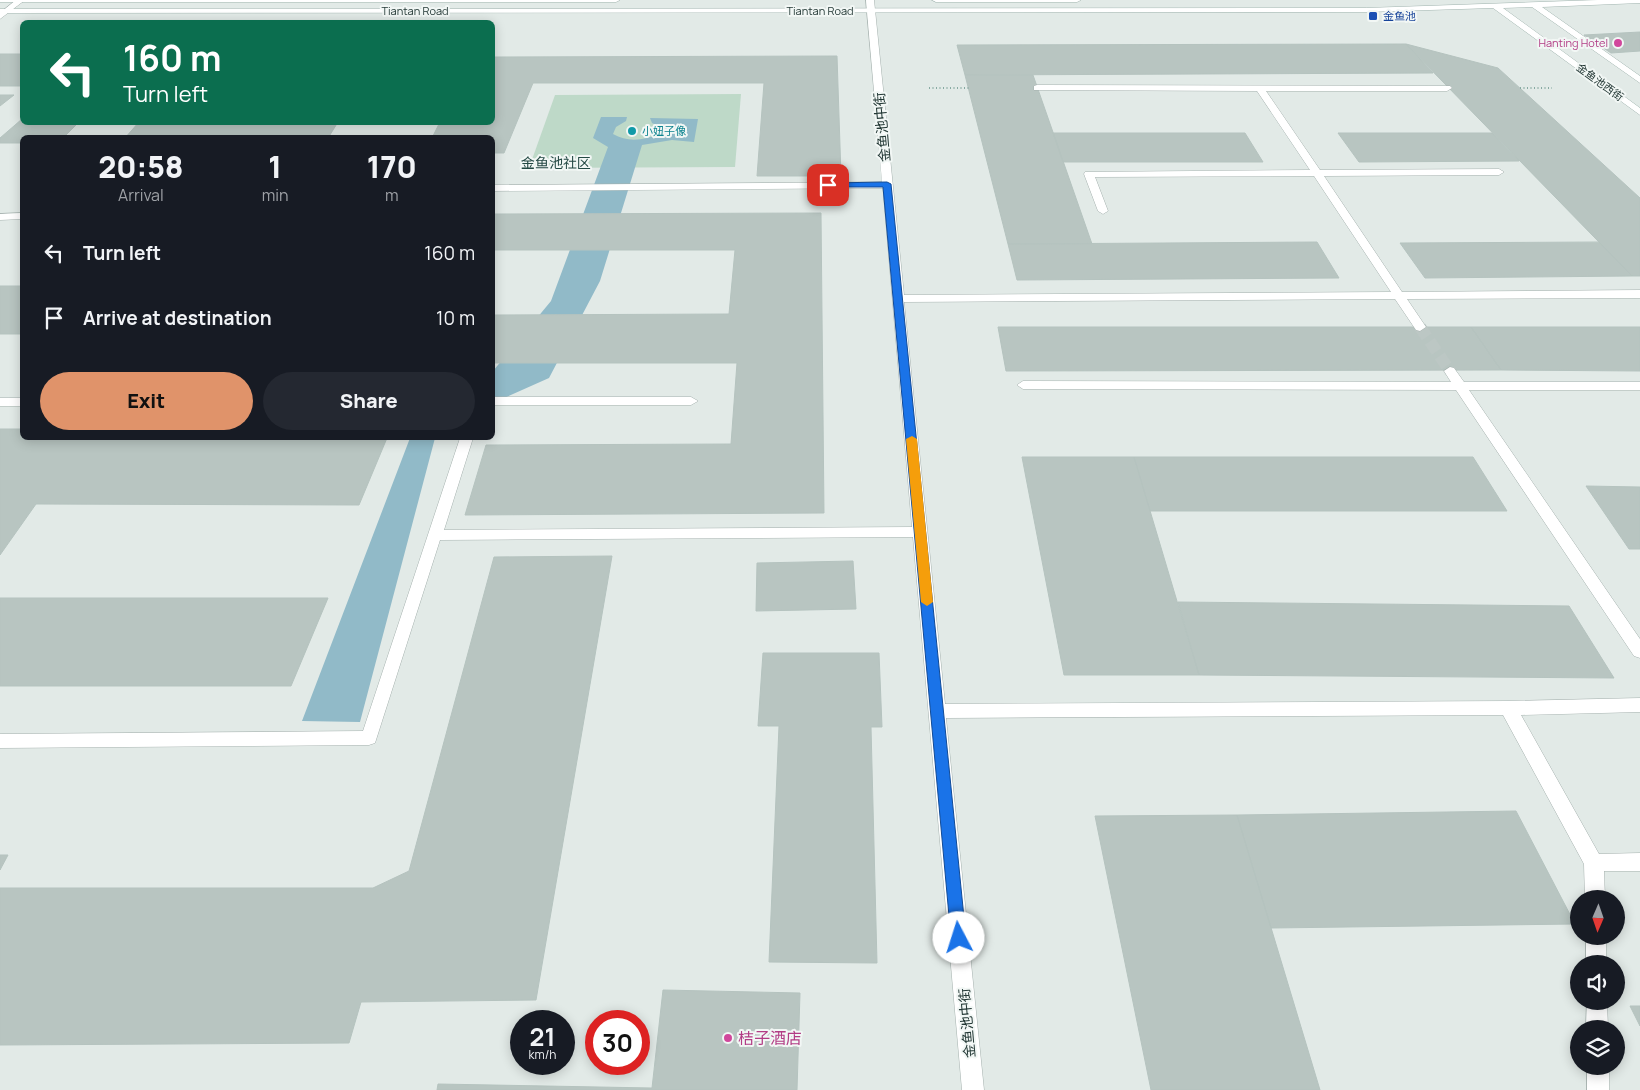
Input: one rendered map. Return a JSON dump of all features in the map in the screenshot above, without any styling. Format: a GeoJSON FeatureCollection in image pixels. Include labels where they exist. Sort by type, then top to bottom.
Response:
{"type":"FeatureCollection","features":[{"type":"Feature","properties":{"kind":"street","name":"Tiantan Road"},"geometry":{"type":"LineString","coordinates":[[0,0],[616,0]]}},
{"type":"Feature","properties":{"kind":"street"},"geometry":{"type":"LineString","coordinates":[[0,17],[4,11],[21,0]]}},
{"type":"Feature","properties":{"kind":"street"},"geometry":{"type":"LineString","coordinates":[[936,0],[1082,0]]}},
{"type":"Feature","properties":{"kind":"street","name":"金鱼池西街"},"geometry":{"type":"LineString","coordinates":[[1487,0],[1640,112]]}},
{"type":"Feature","properties":{"kind":"street","name":"金鱼池西街"},"geometry":{"type":"LineString","coordinates":[[1526,0],[1640,80]]}},
{"type":"Feature","properties":{"kind":"street","name":"Tiantan Road"},"geometry":{"type":"LineString","coordinates":[[4,11],[870,6],[1366,10],[1535,6],[1640,1]]}},
{"type":"Feature","properties":{"kind":"street","name":"金鱼池中街"},"geometry":{"type":"LineString","coordinates":[[870,6],[973,1090]]}},
{"type":"Feature","properties":{"kind":"street"},"geometry":{"type":"LineString","coordinates":[[1037,88],[1448,88]]}},
{"type":"Feature","properties":{"kind":"street"},"geometry":{"type":"LineString","coordinates":[[1260,88],[1420,327]]}},
{"type":"Feature","properties":{"kind":"street"},"geometry":{"type":"LineString","coordinates":[[1103,211],[1089,174],[1499,172]]}},
{"type":"Feature","properties":{"kind":"street"},"geometry":{"type":"LineString","coordinates":[[495,188],[887,184]]}},
{"type":"Feature","properties":{"kind":"street"},"geometry":{"type":"LineString","coordinates":[[0,216],[20,216]]}},
{"type":"Feature","properties":{"kind":"street"},"geometry":{"type":"LineString","coordinates":[[898,299],[1640,294]]}},
{"type":"Feature","properties":{"kind":"street"},"geometry":{"type":"LineString","coordinates":[[1450,371],[1640,652]]}},
{"type":"Feature","properties":{"kind":"street"},"geometry":{"type":"LineString","coordinates":[[1023,385],[1640,386]]}},
{"type":"Feature","properties":{"kind":"street"},"geometry":{"type":"LineString","coordinates":[[495,401],[691,401]]}},
{"type":"Feature","properties":{"kind":"street"},"geometry":{"type":"LineString","coordinates":[[0,402],[20,402]]}},
{"type":"Feature","properties":{"kind":"street"},"geometry":{"type":"LineString","coordinates":[[0,742],[369,738],[465,440]]}},
{"type":"Feature","properties":{"kind":"street"},"geometry":{"type":"LineString","coordinates":[[435,535],[920,532]]}},
{"type":"Feature","properties":{"kind":"street"},"geometry":{"type":"LineString","coordinates":[[937,711],[1508,708],[1640,705]]}},
{"type":"Feature","properties":{"kind":"street"},"geometry":{"type":"LineString","coordinates":[[1508,708],[1594,863],[1595,890]]}},
{"type":"Feature","properties":{"kind":"street"},"geometry":{"type":"LineString","coordinates":[[1594,863],[1640,862]]}},
{"type":"Feature","properties":{"kind":"street"},"geometry":{"type":"LineString","coordinates":[[1598,1075],[1598,1090]]}},
{"type":"Feature","properties":{"kind":"path"},"geometry":{"type":"LineString","coordinates":[[929,88],[969,88]]}},
{"type":"Feature","properties":{"kind":"path"},"geometry":{"type":"LineString","coordinates":[[1520,88],[1552,88]]}},
{"type":"Feature","properties":{"kind":"green space"},"geometry":{"type":"Polygon","coordinates":[[[741,94],[735,167],[529,168],[555,95],[741,94]]]}},
{"type":"Feature","properties":{"kind":"water"},"geometry":{"type":"Polygon","coordinates":[[[601,117],[627,117],[626,121],[616,127],[613,134],[630,140],[648,138],[660,134],[660,127],[652,123],[650,118],[698,119],[694,142],[672,140],[642,145],[600,281],[549,378],[495,402],[495,369],[551,301],[608,147],[593,138],[601,117]]]}},
{"type":"Feature","properties":{"kind":"water"},"geometry":{"type":"Polygon","coordinates":[[[409,440],[434,440],[360,722],[302,721],[409,440]]]}},
{"type":"Feature","properties":{"kind":"building","name":"Hanting Hotel"},"geometry":{"type":"Polygon","coordinates":[[[1640,32],[1640,51],[1611,53],[1584,35],[1640,32]]]}},
{"type":"Feature","properties":{"kind":"building"},"geometry":{"type":"Polygon","coordinates":[[[1406,44],[1498,68],[1640,198],[1640,276],[1632,276],[1406,44]]]}},
{"type":"Feature","properties":{"kind":"building"},"geometry":{"type":"Polygon","coordinates":[[[1406,44],[1433,73],[965,75],[957,45],[1406,44]]]}},
{"type":"Feature","properties":{"kind":"building"},"geometry":{"type":"Polygon","coordinates":[[[0,54],[20,54],[20,86],[0,86],[0,54]]]}},
{"type":"Feature","properties":{"kind":"building"},"geometry":{"type":"Polygon","coordinates":[[[837,56],[841,176],[757,176],[764,83],[533,83],[504,153],[495,153],[495,135],[434,135],[438,125],[495,125],[495,57],[837,56]]]}},
{"type":"Feature","properties":{"kind":"building"},"geometry":{"type":"Polygon","coordinates":[[[965,75],[1033,75],[1092,244],[1008,244],[965,75]]]}},
{"type":"Feature","properties":{"kind":"building"},"geometry":{"type":"Polygon","coordinates":[[[0,95],[14,95],[0,106],[0,95]]]}},
{"type":"Feature","properties":{"kind":"building"},"geometry":{"type":"Polygon","coordinates":[[[20,121],[20,125],[76,125],[66,135],[20,135],[20,143],[0,143],[0,138],[20,121]]]}},
{"type":"Feature","properties":{"kind":"building"},"geometry":{"type":"Polygon","coordinates":[[[136,125],[336,125],[330,135],[128,135],[136,125]]]}},
{"type":"Feature","properties":{"kind":"building"},"geometry":{"type":"Polygon","coordinates":[[[1053,133],[1245,133],[1263,162],[1063,162],[1053,133]]]}},
{"type":"Feature","properties":{"kind":"building"},"geometry":{"type":"Polygon","coordinates":[[[1338,133],[1492,133],[1519,161],[1359,162],[1338,133]]]}},
{"type":"Feature","properties":{"kind":"building"},"geometry":{"type":"Polygon","coordinates":[[[821,213],[824,513],[465,515],[486,445],[731,444],[737,363],[495,363],[495,315],[729,314],[735,250],[495,250],[495,214],[821,213]]]}},
{"type":"Feature","properties":{"kind":"building"},"geometry":{"type":"Polygon","coordinates":[[[1317,242],[1339,278],[1017,280],[1008,244],[1317,242]]]}},
{"type":"Feature","properties":{"kind":"building"},"geometry":{"type":"Polygon","coordinates":[[[1599,242],[1632,276],[1425,278],[1400,243],[1599,242]]]}},
{"type":"Feature","properties":{"kind":"building"},"geometry":{"type":"Polygon","coordinates":[[[0,286],[20,286],[20,334],[0,334],[0,286]]]}},
{"type":"Feature","properties":{"kind":"building"},"geometry":{"type":"Polygon","coordinates":[[[998,327],[1471,327],[1501,370],[1006,371],[998,327]]]}},
{"type":"Feature","properties":{"kind":"building"},"geometry":{"type":"Polygon","coordinates":[[[1471,327],[1640,327],[1640,371],[1501,370],[1471,327]]]}},
{"type":"Feature","properties":{"kind":"building"},"geometry":{"type":"Polygon","coordinates":[[[0,429],[20,429],[20,440],[386,440],[359,505],[36,504],[0,555],[0,429]]]}},
{"type":"Feature","properties":{"kind":"building"},"geometry":{"type":"Polygon","coordinates":[[[1022,457],[1134,457],[1199,675],[1064,675],[1022,457]]]}},
{"type":"Feature","properties":{"kind":"building"},"geometry":{"type":"Polygon","coordinates":[[[1134,457],[1473,457],[1507,511],[1150,511],[1134,457]]]}},
{"type":"Feature","properties":{"kind":"building"},"geometry":{"type":"Polygon","coordinates":[[[1586,486],[1640,487],[1640,549],[1629,549],[1586,486]]]}},
{"type":"Feature","properties":{"kind":"building"},"geometry":{"type":"Polygon","coordinates":[[[612,556],[536,1000],[361,1002],[349,1043],[0,1045],[0,888],[373,888],[409,871],[494,557],[612,556]]]}},
{"type":"Feature","properties":{"kind":"building"},"geometry":{"type":"Polygon","coordinates":[[[853,561],[856,609],[756,611],[757,563],[853,561]]]}},
{"type":"Feature","properties":{"kind":"building"},"geometry":{"type":"Polygon","coordinates":[[[0,598],[328,598],[291,686],[0,686],[0,598]]]}},
{"type":"Feature","properties":{"kind":"building"},"geometry":{"type":"Polygon","coordinates":[[[1178,602],[1569,606],[1614,678],[1199,675],[1178,602]]]}},
{"type":"Feature","properties":{"kind":"building"},"geometry":{"type":"Polygon","coordinates":[[[763,653],[879,653],[882,727],[871,727],[877,963],[769,962],[779,726],[758,726],[763,653]]]}},
{"type":"Feature","properties":{"kind":"building"},"geometry":{"type":"Polygon","coordinates":[[[1516,811],[1570,914],[1570,924],[1271,928],[1237,815],[1516,811]]]}},
{"type":"Feature","properties":{"kind":"building"},"geometry":{"type":"Polygon","coordinates":[[[1237,815],[1320,1090],[1151,1090],[1095,816],[1237,815]]]}},
{"type":"Feature","properties":{"kind":"building"},"geometry":{"type":"Polygon","coordinates":[[[0,855],[8,855],[0,870],[0,855]]]}},
{"type":"Feature","properties":{"kind":"building","name":"桔子酒店"},"geometry":{"type":"Polygon","coordinates":[[[663,990],[800,993],[797,1090],[437,1090],[438,1084],[652,1088],[663,990]]]}},
{"type":"Feature","properties":{"kind":"building"},"geometry":{"type":"Polygon","coordinates":[[[1630,1006],[1640,1006],[1640,1026],[1630,1006]]]}},
{"type":"Feature","properties":{"kind":"tunnel"},"geometry":{"type":"LineString","coordinates":[[1420,327],[1450,371]]}},
{"type":"Feature","properties":{"kind":"slow traffic"},"geometry":{"type":"LineString","coordinates":[[912,439],[927,602]]}},
{"type":"Feature","properties":{"kind":"place","name":"金鱼池"},"geometry":{"type":"Point","coordinates":[1373,16]}},
{"type":"Feature","properties":{"kind":"place","name":"Hanting Hotel"},"geometry":{"type":"Point","coordinates":[1618,43]}},
{"type":"Feature","properties":{"kind":"place","name":"小妞子像"},"geometry":{"type":"Point","coordinates":[632,131]}},
{"type":"Feature","properties":{"kind":"place","name":"桔子酒店"},"geometry":{"type":"Point","coordinates":[728,1038]}},
{"type":"Feature","properties":{"kind":"district","name":"金鱼池社区"},"geometry":{"type":"Point","coordinates":[556,163]}},
{"type":"Feature","properties":{"kind":"route"},"geometry":{"type":"LineString","coordinates":[[828,185],[887,184],[959,938]]}}]}
